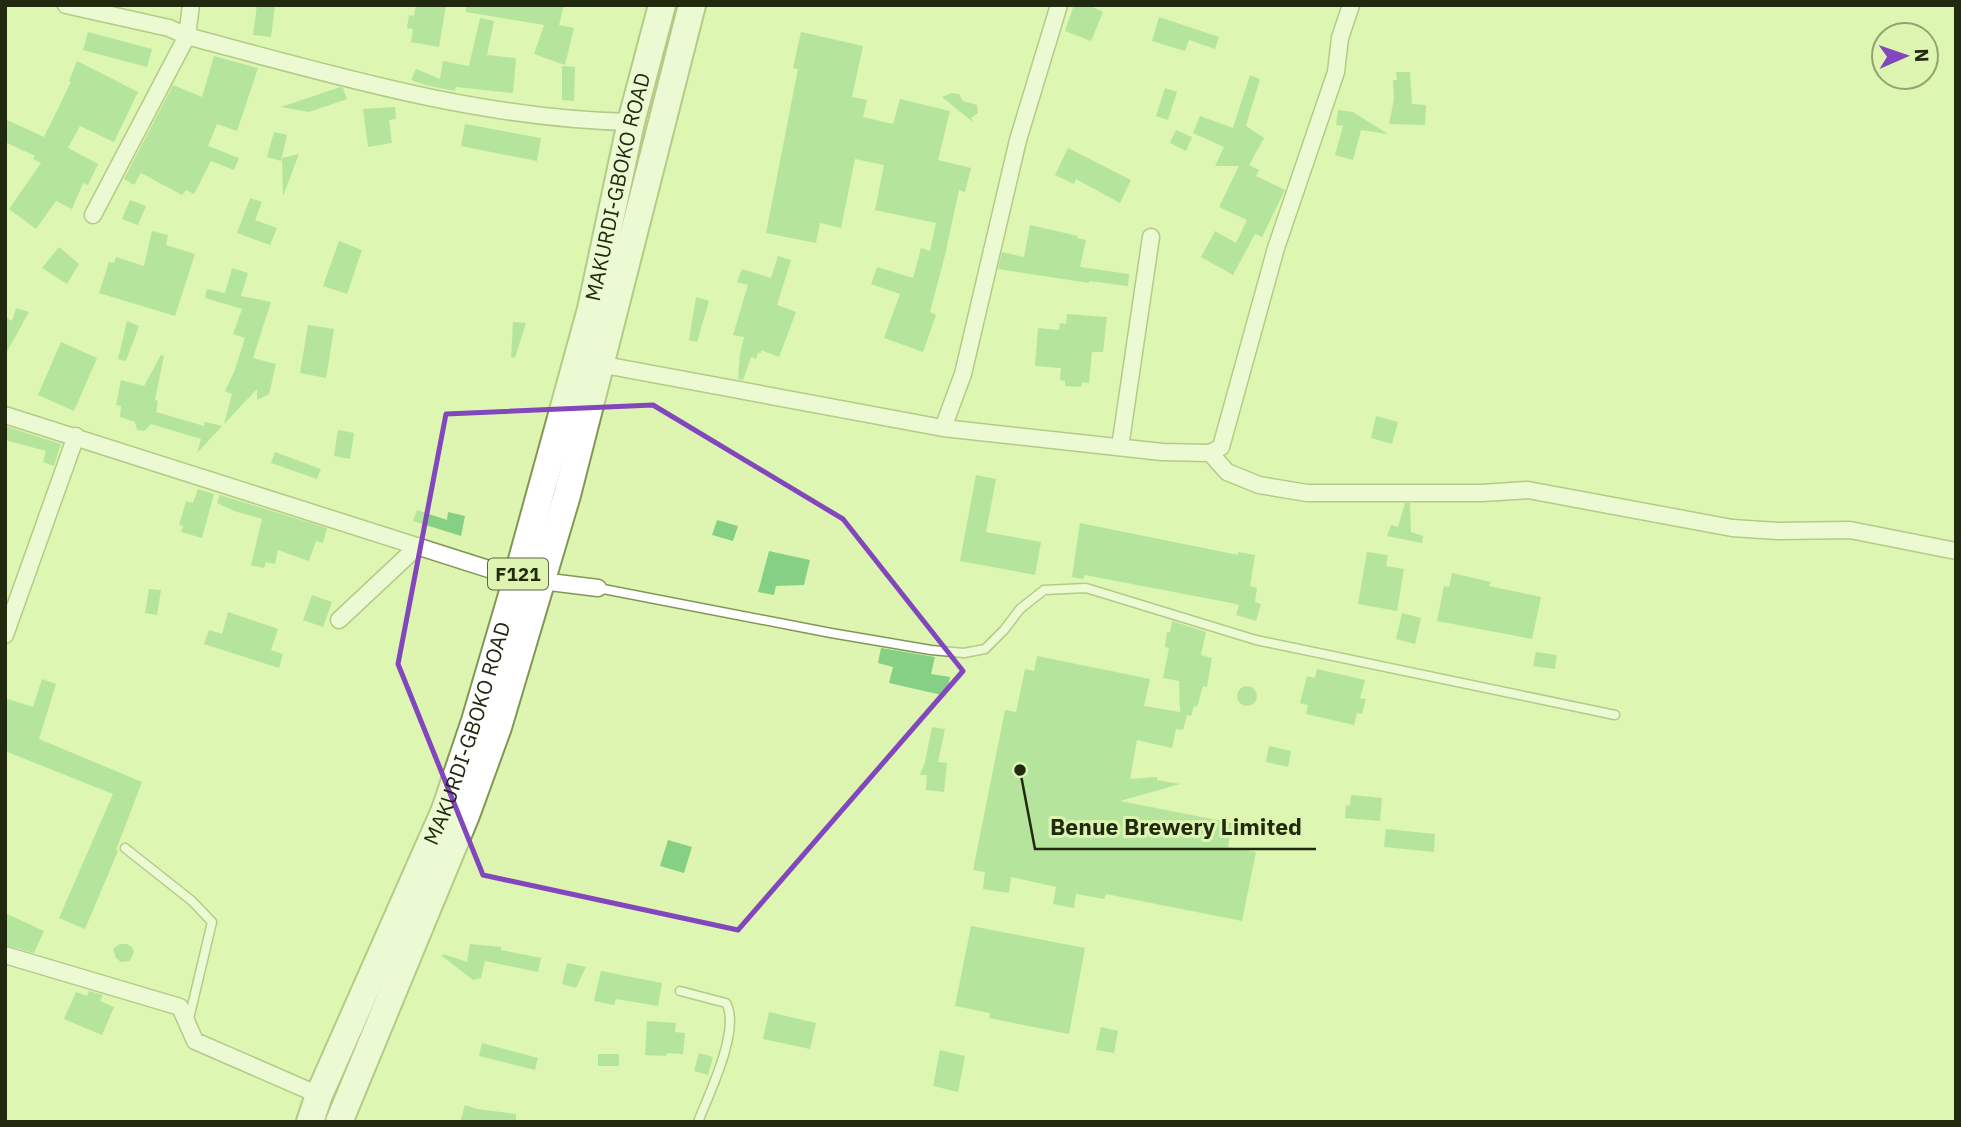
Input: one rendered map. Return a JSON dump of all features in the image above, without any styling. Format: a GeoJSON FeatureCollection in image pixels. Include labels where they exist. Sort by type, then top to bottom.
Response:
{"type":"FeatureCollection","features":[{"type":"Feature","properties":{"kind":"main road","name":"MAKURDI-GBOKO ROAD"},"geometry":{"type":"LineString","coordinates":[[318,1113],[445,810],[475,721],[530,580],[631,122],[662,5]]}},
{"type":"Feature","properties":{"kind":"main road","name":"F121"},"geometry":{"type":"LineString","coordinates":[[339,1122],[466,816],[498,727],[530,580],[567,495],[692,5]]}},
{"type":"Feature","properties":{"kind":"street"},"geometry":{"type":"LineString","coordinates":[[66,5],[169,28],[187,37],[427,98],[514,114],[631,122]]}},
{"type":"Feature","properties":{"kind":"street"},"geometry":{"type":"LineString","coordinates":[[93,215],[187,37],[191,5]]}},
{"type":"Feature","properties":{"kind":"street"},"geometry":{"type":"LineString","coordinates":[[943,428],[963,374],[1018,141],[1059,5]]}},
{"type":"Feature","properties":{"kind":"street"},"geometry":{"type":"LineString","coordinates":[[599,364],[943,428],[1162,452],[1210,453],[1221,447],[1276,248],[1336,72],[1340,38],[1351,5]]}},
{"type":"Feature","properties":{"kind":"street"},"geometry":{"type":"LineString","coordinates":[[1120,447],[1151,237]]}},
{"type":"Feature","properties":{"kind":"street"},"geometry":{"type":"LineString","coordinates":[[5,415],[530,580],[598,588]]}},
{"type":"Feature","properties":{"kind":"street"},"geometry":{"type":"LineString","coordinates":[[5,635],[76,436]]}},
{"type":"Feature","properties":{"kind":"street"},"geometry":{"type":"LineString","coordinates":[[1210,453],[1227,472],[1259,485],[1307,493],[1482,493],[1528,490],[1732,528],[1778,531],[1850,530],[1956,551]]}},
{"type":"Feature","properties":{"kind":"street"},"geometry":{"type":"LineString","coordinates":[[339,620],[418,546]]}},
{"type":"Feature","properties":{"kind":"street"},"geometry":{"type":"LineString","coordinates":[[5,955],[180,1007],[195,1041],[318,1113]]}},
{"type":"Feature","properties":{"kind":"lane"},"geometry":{"type":"LineString","coordinates":[[598,588],[843,635],[964,653],[985,649],[1020,609],[1044,590],[1086,588],[1256,640],[1615,715]]}},
{"type":"Feature","properties":{"kind":"lane"},"geometry":{"type":"LineString","coordinates":[[125,848],[192,901],[212,922],[188,1024]]}},
{"type":"Feature","properties":{"kind":"lane"},"geometry":{"type":"LineString","coordinates":[[680,991],[726,1003],[731,1012],[729,1041],[698,1122]]}},
{"type":"Feature","properties":{"kind":"highlighted area"},"geometry":{"type":"Polygon","coordinates":[[[653,405],[843,519],[963,671],[738,930],[483,875],[398,664],[446,414],[653,405]]]}},
{"type":"Feature","properties":{"kind":"building"},"geometry":{"type":"Polygon","coordinates":[[[257,5],[275,5],[271,37],[253,35],[257,5]]]}},
{"type":"Feature","properties":{"kind":"building"},"geometry":{"type":"Polygon","coordinates":[[[416,5],[446,5],[439,47],[411,42],[413,29],[407,28],[409,15],[414,16],[416,5]]]}},
{"type":"Feature","properties":{"kind":"building"},"geometry":{"type":"Polygon","coordinates":[[[466,5],[564,5],[559,25],[574,28],[565,65],[534,54],[544,25],[466,12],[466,5]]]}},
{"type":"Feature","properties":{"kind":"building"},"geometry":{"type":"Polygon","coordinates":[[[1074,5],[1088,5],[1103,12],[1091,41],[1065,31],[1074,5]]]}},
{"type":"Feature","properties":{"kind":"building"},"geometry":{"type":"Polygon","coordinates":[[[1159,17],[1219,37],[1215,49],[1189,40],[1185,51],[1152,41],[1159,17]]]}},
{"type":"Feature","properties":{"kind":"building"},"geometry":{"type":"Polygon","coordinates":[[[480,18],[494,21],[487,55],[516,58],[513,93],[456,87],[455,91],[411,80],[416,69],[440,79],[443,61],[469,66],[480,18]]]}},
{"type":"Feature","properties":{"kind":"building"},"geometry":{"type":"Polygon","coordinates":[[[88,32],[152,49],[147,67],[83,50],[88,32]]]}},
{"type":"Feature","properties":{"kind":"building"},"geometry":{"type":"Polygon","coordinates":[[[801,32],[863,46],[852,97],[867,100],[863,117],[893,124],[900,99],[950,111],[938,160],[971,168],[965,192],[959,190],[930,312],[936,315],[923,352],[884,338],[900,294],[871,284],[877,267],[913,278],[921,248],[930,251],[936,223],[875,210],[884,165],[855,159],[841,228],[820,223],[816,243],[766,233],[798,69],[793,68],[801,32]]]}},
{"type":"Feature","properties":{"kind":"building"},"geometry":{"type":"Polygon","coordinates":[[[214,56],[258,68],[237,131],[217,124],[208,146],[239,158],[234,170],[211,161],[194,194],[186,190],[182,195],[141,173],[134,185],[124,179],[173,85],[202,97],[214,56]]]}},
{"type":"Feature","properties":{"kind":"building"},"geometry":{"type":"Polygon","coordinates":[[[77,61],[138,92],[114,142],[80,126],[68,148],[98,164],[88,185],[83,183],[72,209],[56,201],[36,229],[9,209],[41,163],[33,159],[35,156],[5,142],[5,119],[44,137],[71,82],[69,81],[77,61]]]}},
{"type":"Feature","properties":{"kind":"building"},"geometry":{"type":"Polygon","coordinates":[[[562,66],[575,67],[574,101],[562,100],[562,66]]]}},
{"type":"Feature","properties":{"kind":"building"},"geometry":{"type":"Polygon","coordinates":[[[1396,72],[1410,72],[1412,104],[1426,105],[1425,125],[1389,124],[1396,72]]]}},
{"type":"Feature","properties":{"kind":"building"},"geometry":{"type":"Polygon","coordinates":[[[1250,75],[1260,79],[1246,126],[1264,138],[1249,165],[1259,170],[1256,176],[1285,190],[1262,237],[1255,234],[1233,275],[1201,257],[1215,231],[1236,243],[1247,220],[1219,207],[1239,166],[1215,166],[1224,147],[1193,133],[1200,116],[1233,128],[1250,75]]]}},
{"type":"Feature","properties":{"kind":"building"},"geometry":{"type":"Polygon","coordinates":[[[340,87],[347,99],[309,112],[281,107],[340,87]]]}},
{"type":"Feature","properties":{"kind":"building"},"geometry":{"type":"Polygon","coordinates":[[[1165,88],[1177,92],[1168,120],[1156,116],[1165,88]]]}},
{"type":"Feature","properties":{"kind":"building"},"geometry":{"type":"Polygon","coordinates":[[[952,93],[959,94],[963,101],[977,105],[978,113],[971,118],[974,123],[942,97],[952,93]]]}},
{"type":"Feature","properties":{"kind":"building"},"geometry":{"type":"Polygon","coordinates":[[[395,107],[396,119],[389,120],[392,143],[368,147],[363,109],[395,107]]]}},
{"type":"Feature","properties":{"kind":"building"},"geometry":{"type":"Polygon","coordinates":[[[1338,110],[1353,112],[1388,134],[1361,130],[1353,160],[1335,155],[1343,126],[1336,125],[1338,110]]]}},
{"type":"Feature","properties":{"kind":"building"},"geometry":{"type":"Polygon","coordinates":[[[465,124],[541,138],[537,161],[461,146],[465,124]]]}},
{"type":"Feature","properties":{"kind":"building"},"geometry":{"type":"Polygon","coordinates":[[[1176,130],[1192,137],[1186,151],[1170,143],[1176,130]]]}},
{"type":"Feature","properties":{"kind":"building"},"geometry":{"type":"Polygon","coordinates":[[[274,132],[287,135],[281,161],[267,157],[274,132]]]}},
{"type":"Feature","properties":{"kind":"building"},"geometry":{"type":"Polygon","coordinates":[[[1068,148],[1131,180],[1120,203],[1076,179],[1074,184],[1055,175],[1068,148]]]}},
{"type":"Feature","properties":{"kind":"building"},"geometry":{"type":"Polygon","coordinates":[[[299,154],[283,196],[282,158],[299,154]]]}},
{"type":"Feature","properties":{"kind":"building"},"geometry":{"type":"Polygon","coordinates":[[[250,198],[262,202],[255,220],[277,228],[270,245],[237,233],[250,198]]]}},
{"type":"Feature","properties":{"kind":"building"},"geometry":{"type":"Polygon","coordinates":[[[130,200],[146,206],[138,225],[122,219],[130,200]]]}},
{"type":"Feature","properties":{"kind":"building"},"geometry":{"type":"Polygon","coordinates":[[[1030,225],[1086,240],[1080,267],[1129,274],[1128,286],[998,269],[1002,252],[1024,257],[1030,225]]]}},
{"type":"Feature","properties":{"kind":"building"},"geometry":{"type":"Polygon","coordinates":[[[152,231],[168,235],[166,245],[195,254],[175,316],[99,293],[109,262],[114,263],[116,257],[144,266],[152,231]]]}},
{"type":"Feature","properties":{"kind":"building"},"geometry":{"type":"Polygon","coordinates":[[[339,241],[362,250],[347,294],[323,286],[339,241]]]}},
{"type":"Feature","properties":{"kind":"building"},"geometry":{"type":"Polygon","coordinates":[[[59,247],[79,264],[67,284],[42,268],[59,247]]]}},
{"type":"Feature","properties":{"kind":"building"},"geometry":{"type":"Polygon","coordinates":[[[778,256],[791,260],[777,305],[796,312],[779,357],[761,350],[756,359],[751,357],[743,380],[738,379],[744,337],[733,335],[748,285],[737,282],[742,269],[771,278],[778,256]]]}},
{"type":"Feature","properties":{"kind":"building"},"geometry":{"type":"Polygon","coordinates":[[[232,268],[248,273],[241,296],[271,302],[253,358],[276,364],[269,394],[257,400],[257,389],[224,424],[232,394],[225,391],[245,338],[233,334],[242,309],[205,298],[207,289],[225,293],[232,268]]]}},
{"type":"Feature","properties":{"kind":"building"},"geometry":{"type":"Polygon","coordinates":[[[696,297],[709,301],[697,342],[689,340],[696,297]]]}},
{"type":"Feature","properties":{"kind":"building"},"geometry":{"type":"Polygon","coordinates":[[[16,308],[29,312],[5,355],[5,317],[12,321],[16,308]]]}},
{"type":"Feature","properties":{"kind":"building"},"geometry":{"type":"Polygon","coordinates":[[[1067,314],[1107,317],[1103,352],[1092,352],[1089,383],[1082,382],[1081,387],[1065,386],[1065,381],[1060,380],[1061,368],[1035,366],[1038,328],[1059,330],[1060,323],[1066,324],[1067,314]]]}},
{"type":"Feature","properties":{"kind":"building"},"geometry":{"type":"Polygon","coordinates":[[[127,321],[139,326],[126,361],[118,359],[127,321]]]}},
{"type":"Feature","properties":{"kind":"building"},"geometry":{"type":"Polygon","coordinates":[[[513,322],[526,323],[515,358],[511,357],[513,322]]]}},
{"type":"Feature","properties":{"kind":"building"},"geometry":{"type":"Polygon","coordinates":[[[308,325],[334,329],[326,378],[300,373],[308,325]]]}},
{"type":"Feature","properties":{"kind":"building"},"geometry":{"type":"Polygon","coordinates":[[[61,342],[97,358],[74,411],[38,395],[61,342]]]}},
{"type":"Feature","properties":{"kind":"building"},"geometry":{"type":"Polygon","coordinates":[[[161,355],[164,356],[155,400],[158,401],[156,412],[204,426],[205,422],[222,426],[197,453],[201,439],[151,424],[144,431],[137,430],[135,422],[120,417],[121,406],[116,405],[121,380],[144,386],[161,355]]]}},
{"type":"Feature","properties":{"kind":"building"},"geometry":{"type":"Polygon","coordinates":[[[1376,416],[1398,422],[1392,444],[1371,438],[1376,416]]]}},
{"type":"Feature","properties":{"kind":"building"},"geometry":{"type":"Polygon","coordinates":[[[5,426],[61,444],[54,466],[43,462],[46,451],[5,440],[5,426]]]}},
{"type":"Feature","properties":{"kind":"building"},"geometry":{"type":"Polygon","coordinates":[[[338,430],[354,433],[350,459],[334,456],[338,430]]]}},
{"type":"Feature","properties":{"kind":"building"},"geometry":{"type":"Polygon","coordinates":[[[275,452],[321,469],[317,479],[271,463],[275,452]]]}},
{"type":"Feature","properties":{"kind":"building"},"geometry":{"type":"Polygon","coordinates":[[[976,475],[996,479],[986,532],[1041,542],[1035,575],[960,561],[976,475]]]}},
{"type":"Feature","properties":{"kind":"building"},"geometry":{"type":"Polygon","coordinates":[[[198,489],[214,494],[202,538],[181,532],[183,526],[179,525],[186,501],[193,503],[198,489]]]}},
{"type":"Feature","properties":{"kind":"building"},"geometry":{"type":"Polygon","coordinates":[[[220,495],[327,528],[323,543],[316,541],[309,561],[278,550],[275,564],[266,562],[264,568],[251,565],[262,519],[217,503],[220,495]]]}},
{"type":"Feature","properties":{"kind":"building"},"geometry":{"type":"Polygon","coordinates":[[[1405,503],[1410,503],[1411,532],[1423,536],[1422,543],[1387,536],[1391,525],[1398,527],[1405,503]]]}},
{"type":"Feature","properties":{"kind":"building"},"geometry":{"type":"Polygon","coordinates":[[[417,510],[447,520],[448,512],[465,516],[461,536],[413,521],[417,510]]]}},
{"type":"Feature","properties":{"kind":"building"},"geometry":{"type":"Polygon","coordinates":[[[717,520],[738,526],[733,541],[712,535],[717,520]]]}},
{"type":"Feature","properties":{"kind":"building"},"geometry":{"type":"Polygon","coordinates":[[[1080,523],[1238,555],[1238,552],[1255,555],[1250,586],[1257,588],[1255,602],[1261,604],[1256,621],[1236,615],[1239,605],[1085,575],[1083,579],[1072,577],[1080,523]]]}},
{"type":"Feature","properties":{"kind":"building"},"geometry":{"type":"Polygon","coordinates":[[[769,551],[810,560],[804,585],[776,586],[774,595],[758,592],[769,551]]]}},
{"type":"Feature","properties":{"kind":"building"},"geometry":{"type":"Polygon","coordinates":[[[1367,552],[1388,555],[1386,566],[1404,569],[1397,611],[1358,604],[1367,552]]]}},
{"type":"Feature","properties":{"kind":"building"},"geometry":{"type":"Polygon","coordinates":[[[1452,573],[1491,582],[1489,586],[1541,597],[1532,639],[1437,621],[1444,586],[1449,587],[1452,573]]]}},
{"type":"Feature","properties":{"kind":"building"},"geometry":{"type":"Polygon","coordinates":[[[149,589],[161,590],[157,615],[145,613],[149,589]]]}},
{"type":"Feature","properties":{"kind":"building"},"geometry":{"type":"Polygon","coordinates":[[[312,595],[332,602],[323,627],[303,620],[312,595]]]}},
{"type":"Feature","properties":{"kind":"building"},"geometry":{"type":"Polygon","coordinates":[[[228,612],[278,629],[271,650],[283,654],[279,668],[204,644],[209,630],[222,634],[228,612]]]}},
{"type":"Feature","properties":{"kind":"building"},"geometry":{"type":"Polygon","coordinates":[[[1402,613],[1421,618],[1415,644],[1396,639],[1402,613]]]}},
{"type":"Feature","properties":{"kind":"building"},"geometry":{"type":"Polygon","coordinates":[[[1172,621],[1206,632],[1201,655],[1212,658],[1207,687],[1203,686],[1197,707],[1194,706],[1191,716],[1187,715],[1183,730],[1176,729],[1172,748],[1137,740],[1130,779],[1157,777],[1157,780],[1180,784],[1120,801],[1232,823],[1228,847],[1256,852],[1242,921],[1106,894],[1104,899],[1076,894],[1074,908],[1053,904],[1056,887],[1011,877],[1009,893],[983,889],[985,872],[973,870],[1005,710],[1016,712],[1025,669],[1034,671],[1037,656],[1150,679],[1144,706],[1180,712],[1179,681],[1163,678],[1169,648],[1165,647],[1167,632],[1170,632],[1172,621]]]}},
{"type":"Feature","properties":{"kind":"building"},"geometry":{"type":"Polygon","coordinates":[[[881,648],[935,657],[931,674],[950,677],[946,696],[889,683],[893,667],[878,663],[881,648]]]}},
{"type":"Feature","properties":{"kind":"building"},"geometry":{"type":"Polygon","coordinates":[[[1536,652],[1557,655],[1555,669],[1533,666],[1536,652]]]}},
{"type":"Feature","properties":{"kind":"building"},"geometry":{"type":"Polygon","coordinates":[[[1317,669],[1365,680],[1360,698],[1366,699],[1362,714],[1357,713],[1354,725],[1306,714],[1308,705],[1300,703],[1307,676],[1315,678],[1317,669]]]}},
{"type":"Feature","properties":{"kind":"building"},"geometry":{"type":"Polygon","coordinates":[[[42,679],[56,684],[39,739],[142,782],[116,850],[118,851],[85,929],[59,918],[113,794],[5,751],[5,698],[33,707],[42,679]]]}},
{"type":"Feature","properties":{"kind":"building"},"geometry":{"type":"Polygon","coordinates":[[[1247,686],[1254,689],[1257,696],[1254,703],[1247,706],[1240,703],[1237,696],[1240,689],[1247,686]]]}},
{"type":"Feature","properties":{"kind":"building"},"geometry":{"type":"Polygon","coordinates":[[[932,727],[945,729],[938,762],[947,763],[944,792],[926,790],[927,775],[920,775],[932,727]]]}},
{"type":"Feature","properties":{"kind":"building"},"geometry":{"type":"Polygon","coordinates":[[[1269,746],[1291,751],[1288,767],[1266,762],[1269,746]]]}},
{"type":"Feature","properties":{"kind":"building"},"geometry":{"type":"Polygon","coordinates":[[[1351,795],[1382,798],[1380,821],[1345,818],[1346,805],[1350,806],[1351,795]]]}},
{"type":"Feature","properties":{"kind":"building"},"geometry":{"type":"Polygon","coordinates":[[[1386,829],[1435,834],[1434,852],[1384,847],[1386,829]]]}},
{"type":"Feature","properties":{"kind":"building"},"geometry":{"type":"Polygon","coordinates":[[[668,840],[692,847],[684,873],[660,866],[668,840]]]}},
{"type":"Feature","properties":{"kind":"building"},"geometry":{"type":"Polygon","coordinates":[[[5,913],[44,931],[34,953],[5,945],[5,913]]]}},
{"type":"Feature","properties":{"kind":"building"},"geometry":{"type":"Polygon","coordinates":[[[971,926],[1085,948],[1069,1034],[989,1018],[990,1013],[955,1006],[971,926]]]}},
{"type":"Feature","properties":{"kind":"building"},"geometry":{"type":"Polygon","coordinates":[[[120,944],[132,947],[134,952],[130,961],[121,962],[116,958],[113,949],[120,944]]]}},
{"type":"Feature","properties":{"kind":"building"},"geometry":{"type":"Polygon","coordinates":[[[470,944],[501,947],[501,950],[541,958],[538,972],[485,961],[481,978],[473,980],[442,956],[443,954],[467,962],[470,944]]]}},
{"type":"Feature","properties":{"kind":"building"},"geometry":{"type":"Polygon","coordinates":[[[567,963],[586,967],[576,988],[562,984],[567,963]]]}},
{"type":"Feature","properties":{"kind":"building"},"geometry":{"type":"Polygon","coordinates":[[[601,971],[662,983],[658,1006],[616,999],[614,1005],[594,1001],[601,971]]]}},
{"type":"Feature","properties":{"kind":"building"},"geometry":{"type":"Polygon","coordinates":[[[89,991],[103,995],[100,1001],[114,1007],[102,1035],[64,1019],[76,992],[87,996],[89,991]]]}},
{"type":"Feature","properties":{"kind":"building"},"geometry":{"type":"Polygon","coordinates":[[[769,1012],[816,1023],[810,1049],[763,1039],[769,1012]]]}},
{"type":"Feature","properties":{"kind":"building"},"geometry":{"type":"Polygon","coordinates":[[[647,1021],[676,1023],[675,1032],[685,1033],[683,1054],[645,1055],[647,1021]]]}},
{"type":"Feature","properties":{"kind":"building"},"geometry":{"type":"Polygon","coordinates":[[[1101,1027],[1118,1031],[1114,1053],[1096,1050],[1101,1027]]]}},
{"type":"Feature","properties":{"kind":"building"},"geometry":{"type":"Polygon","coordinates":[[[482,1043],[538,1058],[535,1070],[479,1056],[482,1043]]]}},
{"type":"Feature","properties":{"kind":"building"},"geometry":{"type":"Polygon","coordinates":[[[940,1050],[965,1056],[958,1092],[933,1086],[940,1050]]]}},
{"type":"Feature","properties":{"kind":"building"},"geometry":{"type":"Polygon","coordinates":[[[699,1053],[713,1057],[708,1075],[694,1071],[699,1053]]]}},
{"type":"Feature","properties":{"kind":"building"},"geometry":{"type":"Polygon","coordinates":[[[598,1054],[619,1054],[619,1066],[598,1066],[598,1054]]]}},
{"type":"Feature","properties":{"kind":"building"},"geometry":{"type":"Polygon","coordinates":[[[465,1105],[516,1114],[516,1122],[460,1122],[465,1105]]]}},
{"type":"Feature","properties":{"kind":"place","name":"Benue Brewery Limited"},"geometry":{"type":"Point","coordinates":[1020,770]}}]}
